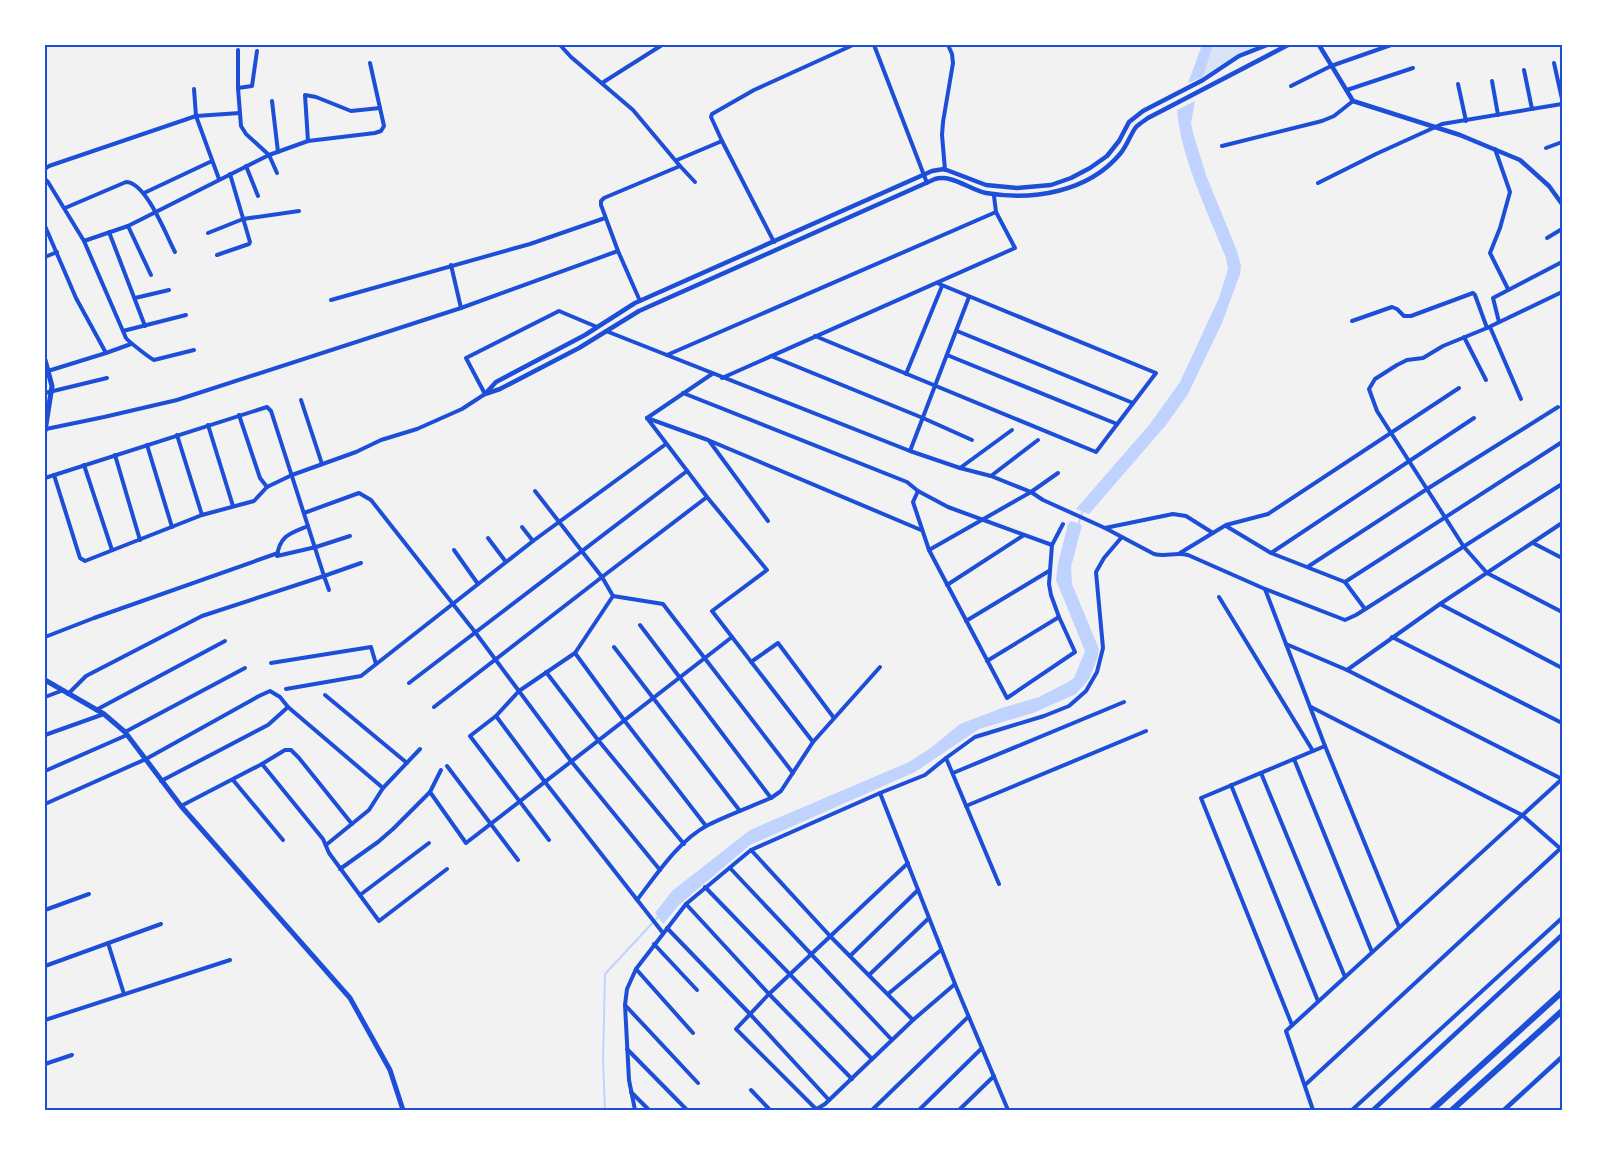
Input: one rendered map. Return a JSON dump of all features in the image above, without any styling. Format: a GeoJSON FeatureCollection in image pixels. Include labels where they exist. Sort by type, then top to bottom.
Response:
{"type":"FeatureCollection","features":[{"type":"Feature","properties":{"kind":"highway"},"geometry":{"type":"LineString","coordinates":[[1432,1110],[1562,992]]}},
{"type":"Feature","properties":{"kind":"highway"},"geometry":{"type":"LineString","coordinates":[[1452,1110],[1562,1011]]}},
{"type":"Feature","properties":{"kind":"main road"},"geometry":{"type":"LineString","coordinates":[[45,360],[52,386],[48,392],[45,430]]}},
{"type":"Feature","properties":{"kind":"main road"},"geometry":{"type":"LineString","coordinates":[[45,680],[104,714],[126,734],[181,806],[350,998],[390,1070],[404,1110]]}},
{"type":"Feature","properties":{"kind":"street"},"geometry":{"type":"LineString","coordinates":[[560,45],[571,57],[633,110],[695,182]]}},
{"type":"Feature","properties":{"kind":"street"},"geometry":{"type":"LineString","coordinates":[[602,83],[662,45]]}},
{"type":"Feature","properties":{"kind":"street"},"geometry":{"type":"LineString","coordinates":[[774,242],[711,117],[715,111],[754,90],[853,45]]}},
{"type":"Feature","properties":{"kind":"street"},"geometry":{"type":"LineString","coordinates":[[874,45],[927,183]]}},
{"type":"Feature","properties":{"kind":"street"},"geometry":{"type":"LineString","coordinates":[[945,170],[942,122],[953,64],[948,45]]}},
{"type":"Feature","properties":{"kind":"street"},"geometry":{"type":"LineString","coordinates":[[54,475],[81,560],[85,561],[202,515],[254,500],[267,487],[292,475],[356,452],[381,440],[417,429],[462,409],[485,394],[496,382],[580,338],[640,301],[936,170],[945,170],[986,185],[1028,188],[1062,182],[1081,174],[1099,162],[1114,148],[1129,122],[1143,111],[1203,80],[1239,56],[1267,45]]}},
{"type":"Feature","properties":{"kind":"street"},"geometry":{"type":"LineString","coordinates":[[485,394],[500,389],[579,348],[638,310],[943,177],[985,193],[1017,196],[1041,195],[1064,190],[1085,181],[1104,169],[1120,154],[1136,127],[1148,118],[1288,45]]}},
{"type":"Feature","properties":{"kind":"street"},"geometry":{"type":"LineString","coordinates":[[1319,45],[1353,100],[1460,135],[1520,160],[1549,186],[1562,204]]}},
{"type":"Feature","properties":{"kind":"street"},"geometry":{"type":"LineString","coordinates":[[1291,86],[1331,66],[1391,45]]}},
{"type":"Feature","properties":{"kind":"street"},"geometry":{"type":"LineString","coordinates":[[238,50],[241,126],[243,131],[269,155],[277,173]]}},
{"type":"Feature","properties":{"kind":"street"},"geometry":{"type":"LineString","coordinates":[[238,88],[252,86],[257,51]]}},
{"type":"Feature","properties":{"kind":"street"},"geometry":{"type":"LineString","coordinates":[[84,241],[128,226],[269,155],[308,141],[381,131],[384,126],[370,63]]}},
{"type":"Feature","properties":{"kind":"street"},"geometry":{"type":"LineString","coordinates":[[1554,63],[1562,99]]}},
{"type":"Feature","properties":{"kind":"street"},"geometry":{"type":"LineString","coordinates":[[1346,90],[1413,68]]}},
{"type":"Feature","properties":{"kind":"street"},"geometry":{"type":"LineString","coordinates":[[1524,70],[1532,109]]}},
{"type":"Feature","properties":{"kind":"street"},"geometry":{"type":"LineString","coordinates":[[1492,81],[1498,115]]}},
{"type":"Feature","properties":{"kind":"street"},"geometry":{"type":"LineString","coordinates":[[1458,84],[1466,120]]}},
{"type":"Feature","properties":{"kind":"street"},"geometry":{"type":"LineString","coordinates":[[194,89],[196,116],[219,179]]}},
{"type":"Feature","properties":{"kind":"street"},"geometry":{"type":"LineString","coordinates":[[308,141],[306,95],[351,111],[380,108]]}},
{"type":"Feature","properties":{"kind":"street"},"geometry":{"type":"LineString","coordinates":[[272,100],[278,152]]}},
{"type":"Feature","properties":{"kind":"street"},"geometry":{"type":"LineString","coordinates":[[1222,146],[1322,121],[1334,116],[1353,100]]}},
{"type":"Feature","properties":{"kind":"street"},"geometry":{"type":"LineString","coordinates":[[1318,183],[1442,124],[1562,104]]}},
{"type":"Feature","properties":{"kind":"street"},"geometry":{"type":"LineString","coordinates":[[45,169],[49,166],[196,116],[240,113]]}},
{"type":"Feature","properties":{"kind":"street"},"geometry":{"type":"LineString","coordinates":[[677,160],[722,141]]}},
{"type":"Feature","properties":{"kind":"street"},"geometry":{"type":"LineString","coordinates":[[1546,148],[1562,142]]}},
{"type":"Feature","properties":{"kind":"street"},"geometry":{"type":"LineString","coordinates":[[1494,149],[1510,192],[1500,228],[1490,253],[1508,289]]}},
{"type":"Feature","properties":{"kind":"street"},"geometry":{"type":"LineString","coordinates":[[144,193],[212,162]]}},
{"type":"Feature","properties":{"kind":"street"},"geometry":{"type":"LineString","coordinates":[[246,166],[258,196]]}},
{"type":"Feature","properties":{"kind":"street"},"geometry":{"type":"LineString","coordinates":[[640,301],[605,218],[601,201],[604,198],[680,166]]}},
{"type":"Feature","properties":{"kind":"street"},"geometry":{"type":"LineString","coordinates":[[217,255],[250,244],[230,174]]}},
{"type":"Feature","properties":{"kind":"street"},"geometry":{"type":"LineString","coordinates":[[45,179],[84,241],[123,331],[131,344],[154,360],[194,350]]}},
{"type":"Feature","properties":{"kind":"street"},"geometry":{"type":"LineString","coordinates":[[64,208],[126,182],[133,183],[144,193],[175,252]]}},
{"type":"Feature","properties":{"kind":"street"},"geometry":{"type":"LineString","coordinates":[[722,378],[1015,248],[996,212],[994,196]]}},
{"type":"Feature","properties":{"kind":"street"},"geometry":{"type":"LineString","coordinates":[[208,233],[244,219],[299,211]]}},
{"type":"Feature","properties":{"kind":"street"},"geometry":{"type":"LineString","coordinates":[[667,355],[996,212]]}},
{"type":"Feature","properties":{"kind":"street"},"geometry":{"type":"LineString","coordinates":[[331,300],[530,244],[605,218]]}},
{"type":"Feature","properties":{"kind":"street"},"geometry":{"type":"LineString","coordinates":[[45,226],[76,298],[106,353]]}},
{"type":"Feature","properties":{"kind":"street"},"geometry":{"type":"LineString","coordinates":[[128,226],[151,275]]}},
{"type":"Feature","properties":{"kind":"street"},"geometry":{"type":"LineString","coordinates":[[1547,238],[1562,229]]}},
{"type":"Feature","properties":{"kind":"street"},"geometry":{"type":"LineString","coordinates":[[109,232],[145,326]]}},
{"type":"Feature","properties":{"kind":"street"},"geometry":{"type":"LineString","coordinates":[[45,430],[169,402],[461,308],[618,251]]}},
{"type":"Feature","properties":{"kind":"street"},"geometry":{"type":"LineString","coordinates":[[45,257],[57,252]]}},
{"type":"Feature","properties":{"kind":"street"},"geometry":{"type":"LineString","coordinates":[[1499,322],[1493,298],[1562,262]]}},
{"type":"Feature","properties":{"kind":"street"},"geometry":{"type":"LineString","coordinates":[[451,265],[461,308]]}},
{"type":"Feature","properties":{"kind":"street"},"geometry":{"type":"LineString","coordinates":[[815,336],[1096,452],[1156,372],[938,283]]}},
{"type":"Feature","properties":{"kind":"street"},"geometry":{"type":"LineString","coordinates":[[906,374],[942,286]]}},
{"type":"Feature","properties":{"kind":"street"},"geometry":{"type":"LineString","coordinates":[[135,298],[169,290]]}},
{"type":"Feature","properties":{"kind":"street"},"geometry":{"type":"LineString","coordinates":[[1562,292],[1489,327],[1443,346],[1423,358],[1407,360],[1397,365],[1375,379],[1369,389],[1377,411],[1464,547],[1487,573],[1562,612]]}},
{"type":"Feature","properties":{"kind":"street"},"geometry":{"type":"LineString","coordinates":[[1352,321],[1392,307],[1404,316],[1411,316],[1473,294],[1476,295],[1521,399]]}},
{"type":"Feature","properties":{"kind":"street"},"geometry":{"type":"LineString","coordinates":[[910,452],[970,297]]}},
{"type":"Feature","properties":{"kind":"street"},"geometry":{"type":"LineString","coordinates":[[485,394],[466,358],[559,311],[598,327]]}},
{"type":"Feature","properties":{"kind":"street"},"geometry":{"type":"LineString","coordinates":[[123,331],[186,315]]}},
{"type":"Feature","properties":{"kind":"street"},"geometry":{"type":"LineString","coordinates":[[606,331],[910,452],[992,476],[1032,492],[1043,500],[1105,528],[1154,554],[1162,556],[1180,553],[1226,526],[1268,514],[1459,388]]}},
{"type":"Feature","properties":{"kind":"street"},"geometry":{"type":"LineString","coordinates":[[957,331],[1133,403]]}},
{"type":"Feature","properties":{"kind":"street"},"geometry":{"type":"LineString","coordinates":[[1464,337],[1486,380]]}},
{"type":"Feature","properties":{"kind":"street"},"geometry":{"type":"LineString","coordinates":[[48,371],[131,344]]}},
{"type":"Feature","properties":{"kind":"street"},"geometry":{"type":"LineString","coordinates":[[947,355],[1117,424]]}},
{"type":"Feature","properties":{"kind":"street"},"geometry":{"type":"LineString","coordinates":[[771,356],[972,440]]}},
{"type":"Feature","properties":{"kind":"street"},"geometry":{"type":"LineString","coordinates":[[647,418],[712,374]]}},
{"type":"Feature","properties":{"kind":"street"},"geometry":{"type":"LineString","coordinates":[[48,392],[107,378]]}},
{"type":"Feature","properties":{"kind":"street"},"geometry":{"type":"LineString","coordinates":[[683,393],[907,482],[918,491],[981,520],[1052,545]]}},
{"type":"Feature","properties":{"kind":"street"},"geometry":{"type":"LineString","coordinates":[[301,400],[322,464]]}},
{"type":"Feature","properties":{"kind":"street"},"geometry":{"type":"LineString","coordinates":[[45,478],[266,407],[270,409],[329,590]]}},
{"type":"Feature","properties":{"kind":"street"},"geometry":{"type":"LineString","coordinates":[[1309,566],[1558,407]]}},
{"type":"Feature","properties":{"kind":"street"},"geometry":{"type":"LineString","coordinates":[[239,415],[260,478],[267,487]]}},
{"type":"Feature","properties":{"kind":"street"},"geometry":{"type":"LineString","coordinates":[[647,418],[708,440],[921,530]]}},
{"type":"Feature","properties":{"kind":"street"},"geometry":{"type":"LineString","coordinates":[[647,418],[707,497],[767,570],[712,611],[813,742]]}},
{"type":"Feature","properties":{"kind":"street"},"geometry":{"type":"LineString","coordinates":[[1271,553],[1474,418]]}},
{"type":"Feature","properties":{"kind":"street"},"geometry":{"type":"LineString","coordinates":[[208,425],[233,506]]}},
{"type":"Feature","properties":{"kind":"street"},"geometry":{"type":"LineString","coordinates":[[960,468],[1012,430]]}},
{"type":"Feature","properties":{"kind":"street"},"geometry":{"type":"LineString","coordinates":[[177,435],[202,515]]}},
{"type":"Feature","properties":{"kind":"street"},"geometry":{"type":"LineString","coordinates":[[708,440],[768,521]]}},
{"type":"Feature","properties":{"kind":"street"},"geometry":{"type":"LineString","coordinates":[[992,476],[1038,440]]}},
{"type":"Feature","properties":{"kind":"street"},"geometry":{"type":"LineString","coordinates":[[1345,582],[1562,442]]}},
{"type":"Feature","properties":{"kind":"street"},"geometry":{"type":"LineString","coordinates":[[286,689],[361,676],[533,541],[666,444]]}},
{"type":"Feature","properties":{"kind":"street"},"geometry":{"type":"LineString","coordinates":[[147,445],[172,527]]}},
{"type":"Feature","properties":{"kind":"street"},"geometry":{"type":"LineString","coordinates":[[115,455],[140,540]]}},
{"type":"Feature","properties":{"kind":"street"},"geometry":{"type":"LineString","coordinates":[[84,465],[112,550]]}},
{"type":"Feature","properties":{"kind":"street"},"geometry":{"type":"LineString","coordinates":[[409,683],[687,471]]}},
{"type":"Feature","properties":{"kind":"street"},"geometry":{"type":"LineString","coordinates":[[929,550],[1032,492],[1058,473]]}},
{"type":"Feature","properties":{"kind":"street"},"geometry":{"type":"LineString","coordinates":[[1180,553],[1345,620],[1562,484]]}},
{"type":"Feature","properties":{"kind":"street"},"geometry":{"type":"LineString","coordinates":[[535,491],[582,551],[613,596],[663,604],[793,773]]}},
{"type":"Feature","properties":{"kind":"street"},"geometry":{"type":"LineString","coordinates":[[918,491],[913,502],[929,550],[1007,698],[1075,652],[1051,595],[1052,545],[1063,524]]}},
{"type":"Feature","properties":{"kind":"street"},"geometry":{"type":"LineString","coordinates":[[304,512],[359,493],[371,500],[496,659],[571,761],[660,870]]}},
{"type":"Feature","properties":{"kind":"street"},"geometry":{"type":"LineString","coordinates":[[434,707],[707,497]]}},
{"type":"Feature","properties":{"kind":"street"},"geometry":{"type":"LineString","coordinates":[[1105,528],[1173,514],[1186,516],[1213,533]]}},
{"type":"Feature","properties":{"kind":"street"},"geometry":{"type":"LineString","coordinates":[[1347,670],[1440,604],[1562,524]]}},
{"type":"Feature","properties":{"kind":"street"},"geometry":{"type":"LineString","coordinates":[[45,638],[94,618],[278,553],[285,537],[308,526]]}},
{"type":"Feature","properties":{"kind":"street"},"geometry":{"type":"LineString","coordinates":[[1226,526],[1271,553],[1309,566],[1345,582],[1365,609]]}},
{"type":"Feature","properties":{"kind":"street"},"geometry":{"type":"LineString","coordinates":[[522,527],[533,541]]}},
{"type":"Feature","properties":{"kind":"street"},"geometry":{"type":"LineString","coordinates":[[278,553],[277,556],[316,547],[350,536]]}},
{"type":"Feature","properties":{"kind":"street"},"geometry":{"type":"LineString","coordinates":[[947,585],[1024,536]]}},
{"type":"Feature","properties":{"kind":"street"},"geometry":{"type":"LineString","coordinates":[[488,538],[506,562]]}},
{"type":"Feature","properties":{"kind":"street"},"geometry":{"type":"LineString","coordinates":[[635,1110],[629,1080],[625,1005],[627,988],[636,969],[686,904],[751,850],[925,775],[976,737],[1044,716],[1069,706],[1086,691],[1097,672],[1103,648],[1096,572],[1104,558],[1121,538]]}},
{"type":"Feature","properties":{"kind":"street"},"geometry":{"type":"LineString","coordinates":[[1533,543],[1562,558]]}},
{"type":"Feature","properties":{"kind":"street"},"geometry":{"type":"LineString","coordinates":[[454,550],[478,584]]}},
{"type":"Feature","properties":{"kind":"street"},"geometry":{"type":"LineString","coordinates":[[68,694],[86,676],[202,616],[361,564]]}},
{"type":"Feature","properties":{"kind":"street"},"geometry":{"type":"LineString","coordinates":[[966,622],[1050,571]]}},
{"type":"Feature","properties":{"kind":"street"},"geometry":{"type":"LineString","coordinates":[[1265,589],[1325,746],[1399,926]]}},
{"type":"Feature","properties":{"kind":"street"},"geometry":{"type":"LineString","coordinates":[[549,840],[470,736],[496,716],[519,691],[575,653],[613,596]]}},
{"type":"Feature","properties":{"kind":"street"},"geometry":{"type":"LineString","coordinates":[[1219,597],[1313,751]]}},
{"type":"Feature","properties":{"kind":"street"},"geometry":{"type":"LineString","coordinates":[[1440,604],[1562,668]]}},
{"type":"Feature","properties":{"kind":"street"},"geometry":{"type":"LineString","coordinates":[[987,661],[1059,617]]}},
{"type":"Feature","properties":{"kind":"street"},"geometry":{"type":"LineString","coordinates":[[640,625],[771,798]]}},
{"type":"Feature","properties":{"kind":"street"},"geometry":{"type":"LineString","coordinates":[[430,792],[466,843],[732,637]]}},
{"type":"Feature","properties":{"kind":"street"},"geometry":{"type":"LineString","coordinates":[[1392,637],[1562,724]]}},
{"type":"Feature","properties":{"kind":"street"},"geometry":{"type":"LineString","coordinates":[[96,710],[225,641]]}},
{"type":"Feature","properties":{"kind":"street"},"geometry":{"type":"LineString","coordinates":[[751,662],[778,643],[834,718]]}},
{"type":"Feature","properties":{"kind":"street"},"geometry":{"type":"LineString","coordinates":[[1286,644],[1347,670],[1562,779],[1286,1031],[1313,1110]]}},
{"type":"Feature","properties":{"kind":"street"},"geometry":{"type":"LineString","coordinates":[[614,647],[740,812]]}},
{"type":"Feature","properties":{"kind":"street"},"geometry":{"type":"LineString","coordinates":[[271,663],[371,648],[376,664]]}},
{"type":"Feature","properties":{"kind":"street"},"geometry":{"type":"LineString","coordinates":[[575,653],[706,826]]}},
{"type":"Feature","properties":{"kind":"street"},"geometry":{"type":"LineString","coordinates":[[637,900],[660,870],[684,844],[706,826],[771,798],[781,791],[813,742],[880,667]]}},
{"type":"Feature","properties":{"kind":"street"},"geometry":{"type":"LineString","coordinates":[[45,771],[126,734],[245,668]]}},
{"type":"Feature","properties":{"kind":"street"},"geometry":{"type":"LineString","coordinates":[[546,672],[598,740],[684,844]]}},
{"type":"Feature","properties":{"kind":"street"},"geometry":{"type":"LineString","coordinates":[[45,697],[61,690]]}},
{"type":"Feature","properties":{"kind":"street"},"geometry":{"type":"LineString","coordinates":[[45,804],[146,759],[270,692],[280,697],[288,707],[383,788]]}},
{"type":"Feature","properties":{"kind":"street"},"geometry":{"type":"LineString","coordinates":[[325,695],[407,764]]}},
{"type":"Feature","properties":{"kind":"street"},"geometry":{"type":"LineString","coordinates":[[953,773],[1124,702]]}},
{"type":"Feature","properties":{"kind":"street"},"geometry":{"type":"LineString","coordinates":[[161,781],[268,725],[288,707]]}},
{"type":"Feature","properties":{"kind":"street"},"geometry":{"type":"LineString","coordinates":[[1305,1085],[1562,848],[1522,815],[1310,707]]}},
{"type":"Feature","properties":{"kind":"street"},"geometry":{"type":"LineString","coordinates":[[45,734],[104,714]]}},
{"type":"Feature","properties":{"kind":"street"},"geometry":{"type":"LineString","coordinates":[[496,716],[663,933]]}},
{"type":"Feature","properties":{"kind":"street"},"geometry":{"type":"LineString","coordinates":[[966,806],[1146,731]]}},
{"type":"Feature","properties":{"kind":"street"},"geometry":{"type":"LineString","coordinates":[[1292,1025],[1200,798],[1325,746]]}},
{"type":"Feature","properties":{"kind":"street"},"geometry":{"type":"LineString","coordinates":[[326,845],[369,810],[383,788],[420,749]]}},
{"type":"Feature","properties":{"kind":"street"},"geometry":{"type":"LineString","coordinates":[[181,806],[234,780],[285,750],[291,750],[352,824]]}},
{"type":"Feature","properties":{"kind":"street"},"geometry":{"type":"LineString","coordinates":[[946,758],[999,884]]}},
{"type":"Feature","properties":{"kind":"street"},"geometry":{"type":"LineString","coordinates":[[1294,759],[1372,952]]}},
{"type":"Feature","properties":{"kind":"street"},"geometry":{"type":"LineString","coordinates":[[262,764],[323,840],[340,869],[376,918],[381,921],[447,869]]}},
{"type":"Feature","properties":{"kind":"street"},"geometry":{"type":"LineString","coordinates":[[447,766],[518,860]]}},
{"type":"Feature","properties":{"kind":"street"},"geometry":{"type":"LineString","coordinates":[[340,869],[378,842],[430,792],[441,770]]}},
{"type":"Feature","properties":{"kind":"street"},"geometry":{"type":"LineString","coordinates":[[1261,773],[1344,977]]}},
{"type":"Feature","properties":{"kind":"street"},"geometry":{"type":"LineString","coordinates":[[234,780],[283,840]]}},
{"type":"Feature","properties":{"kind":"street"},"geometry":{"type":"LineString","coordinates":[[1231,785],[1318,1001]]}},
{"type":"Feature","properties":{"kind":"street"},"geometry":{"type":"LineString","coordinates":[[880,793],[941,950],[1008,1110]]}},
{"type":"Feature","properties":{"kind":"street"},"geometry":{"type":"LineString","coordinates":[[360,895],[429,843]]}},
{"type":"Feature","properties":{"kind":"street"},"geometry":{"type":"LineString","coordinates":[[751,850],[830,936],[913,1020]]}},
{"type":"Feature","properties":{"kind":"street"},"geometry":{"type":"LineString","coordinates":[[908,863],[769,994],[736,1028],[815,1110],[829,1100],[913,1020],[955,984]]}},
{"type":"Feature","properties":{"kind":"street"},"geometry":{"type":"LineString","coordinates":[[730,868],[892,1040]]}},
{"type":"Feature","properties":{"kind":"street"},"geometry":{"type":"LineString","coordinates":[[705,887],[872,1059]]}},
{"type":"Feature","properties":{"kind":"street"},"geometry":{"type":"LineString","coordinates":[[850,956],[918,890]]}},
{"type":"Feature","properties":{"kind":"street"},"geometry":{"type":"LineString","coordinates":[[45,910],[89,894]]}},
{"type":"Feature","properties":{"kind":"street"},"geometry":{"type":"LineString","coordinates":[[686,904],[769,994],[852,1079]]}},
{"type":"Feature","properties":{"kind":"street"},"geometry":{"type":"LineString","coordinates":[[869,975],[929,918]]}},
{"type":"Feature","properties":{"kind":"street"},"geometry":{"type":"LineString","coordinates":[[1352,1110],[1562,918]]}},
{"type":"Feature","properties":{"kind":"street"},"geometry":{"type":"LineString","coordinates":[[45,966],[160,924]]}},
{"type":"Feature","properties":{"kind":"street"},"geometry":{"type":"LineString","coordinates":[[667,928],[829,1100]]}},
{"type":"Feature","properties":{"kind":"street"},"geometry":{"type":"LineString","coordinates":[[1373,1110],[1562,935]]}},
{"type":"Feature","properties":{"kind":"street"},"geometry":{"type":"LineString","coordinates":[[108,943],[124,994]]}},
{"type":"Feature","properties":{"kind":"street"},"geometry":{"type":"LineString","coordinates":[[654,944],[697,990]]}},
{"type":"Feature","properties":{"kind":"street"},"geometry":{"type":"LineString","coordinates":[[888,994],[941,950]]}},
{"type":"Feature","properties":{"kind":"street"},"geometry":{"type":"LineString","coordinates":[[45,1020],[230,960]]}},
{"type":"Feature","properties":{"kind":"street"},"geometry":{"type":"LineString","coordinates":[[636,969],[693,1033]]}},
{"type":"Feature","properties":{"kind":"street"},"geometry":{"type":"LineString","coordinates":[[625,1005],[698,1083]]}},
{"type":"Feature","properties":{"kind":"street"},"geometry":{"type":"LineString","coordinates":[[872,1110],[968,1016]]}},
{"type":"Feature","properties":{"kind":"street"},"geometry":{"type":"LineString","coordinates":[[919,1110],[982,1048]]}},
{"type":"Feature","properties":{"kind":"street"},"geometry":{"type":"LineString","coordinates":[[627,1049],[687,1110]]}},
{"type":"Feature","properties":{"kind":"street"},"geometry":{"type":"LineString","coordinates":[[45,1064],[72,1055]]}},
{"type":"Feature","properties":{"kind":"street"},"geometry":{"type":"LineString","coordinates":[[1504,1110],[1562,1057]]}},
{"type":"Feature","properties":{"kind":"street"},"geometry":{"type":"LineString","coordinates":[[959,1110],[994,1076]]}},
{"type":"Feature","properties":{"kind":"street"},"geometry":{"type":"LineString","coordinates":[[751,1090],[770,1110]]}},
{"type":"Feature","properties":{"kind":"street"},"geometry":{"type":"LineString","coordinates":[[631,1092],[649,1110]]}},
{"type":"Feature","properties":{"kind":"street"},"geometry":{"type":"LineString","coordinates":[[1001,1110],[1006,1105]]}},
{"type":"Feature","properties":{"kind":"shaded area"},"geometry":{"type":"Polygon","coordinates":[[[1213,45],[1260,45],[1203,77],[1213,45]]]}},
{"type":"Feature","properties":{"kind":"water"},"geometry":{"type":"Polygon","coordinates":[[[1202,45],[1213,45],[1203,77],[1188,83],[1202,45]]]}},
{"type":"Feature","properties":{"kind":"water"},"geometry":{"type":"Polygon","coordinates":[[[1195,101],[1191,123],[1193,133],[1206,175],[1237,251],[1241,266],[1240,274],[1222,323],[1188,394],[1166,425],[1089,514],[1076,509],[1150,424],[1180,382],[1219,298],[1228,269],[1226,258],[1190,166],[1180,129],[1177,110],[1195,101]]]}},
{"type":"Feature","properties":{"kind":"water"},"geometry":{"type":"Polygon","coordinates":[[[1071,521],[1082,525],[1071,567],[1072,584],[1099,649],[1089,679],[1076,694],[1033,713],[979,729],[915,772],[750,845],[680,904],[663,924],[655,913],[672,891],[750,830],[909,762],[932,747],[960,724],[1002,708],[1039,697],[1074,678],[1085,651],[1056,580],[1068,524],[1071,521]]]}},
{"type":"Feature","properties":{"kind":"waterway"},"geometry":{"type":"LineString","coordinates":[[1078,525],[1083,510]]}},
{"type":"Feature","properties":{"kind":"waterway"},"geometry":{"type":"LineString","coordinates":[[605,1110],[603,1061],[605,974],[659,916]]}}]}
